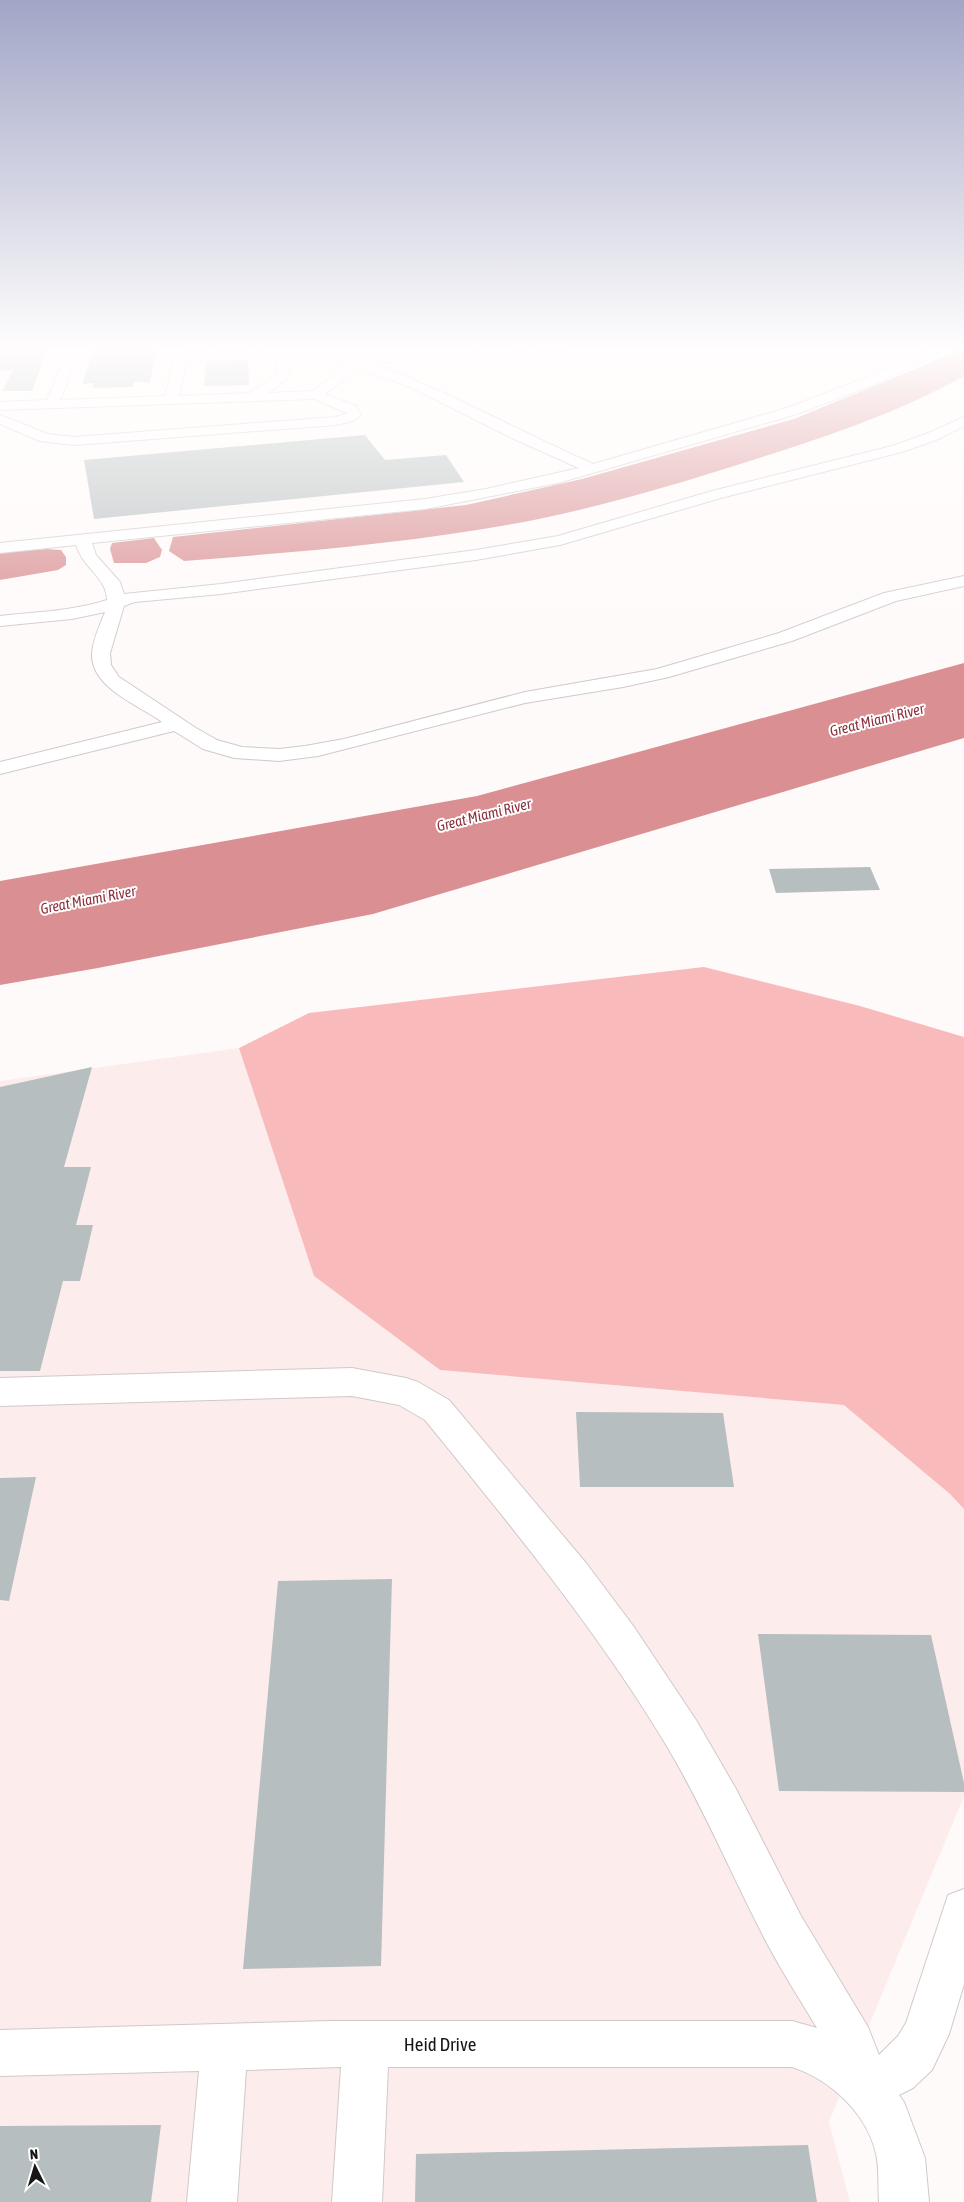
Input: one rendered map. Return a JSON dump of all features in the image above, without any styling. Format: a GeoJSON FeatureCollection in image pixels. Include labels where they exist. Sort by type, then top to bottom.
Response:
{"type":"FeatureCollection","features":[{"type":"Feature","properties":{"kind":"street"},"geometry":{"type":"LineString","coordinates":[[556,453],[592,469]]}},
{"type":"Feature","properties":{"kind":"street"},"geometry":{"type":"LineString","coordinates":[[0,548],[425,504],[504,491],[558,479],[648,453]]}},
{"type":"Feature","properties":{"kind":"street"},"geometry":{"type":"LineString","coordinates":[[0,621],[72,614],[97,609],[133,597],[221,589],[476,555],[560,540],[718,494],[882,453]]}},
{"type":"Feature","properties":{"kind":"street"},"geometry":{"type":"LineString","coordinates":[[83,539],[88,556],[114,586],[116,602],[102,641],[100,653],[102,666],[116,685],[205,742],[239,752],[265,755],[306,753],[401,731],[536,694],[630,680],[660,673],[767,643],[824,624],[889,598],[964,581]]}},
{"type":"Feature","properties":{"kind":"street"},"geometry":{"type":"LineString","coordinates":[[0,768],[179,724]]}},
{"type":"Feature","properties":{"kind":"street"},"geometry":{"type":"LineString","coordinates":[[0,1392],[352,1382],[406,1392],[437,1410],[573,1575],[620,1640],[682,1734],[721,1804],[785,1932],[852,2043],[866,2087],[887,2119],[902,2158],[904,2202]]}},
{"type":"Feature","properties":{"kind":"street"},"geometry":{"type":"LineString","coordinates":[[866,2087],[896,2071],[916,2053],[926,2034],[964,1911]]}},
{"type":"Feature","properties":{"kind":"street"},"geometry":{"type":"LineString","coordinates":[[357,2202],[366,2044]]}},
{"type":"Feature","properties":{"kind":"street","name":"Heid Drive"},"geometry":{"type":"LineString","coordinates":[[0,2052],[366,2044],[792,2044],[821,2052],[850,2071],[866,2087]]}},
{"type":"Feature","properties":{"kind":"street"},"geometry":{"type":"LineString","coordinates":[[212,2202],[224,2047]]}},
{"type":"Feature","properties":{"kind":"shaded area"},"geometry":{"type":"Polygon","coordinates":[[[704,967],[860,1006],[964,1037],[964,1509],[950,1494],[844,1405],[440,1370],[314,1276],[239,1048],[309,1013],[704,967]]]}},
{"type":"Feature","properties":{"kind":"shaded area"},"geometry":{"type":"Polygon","coordinates":[[[239,1048],[314,1276],[440,1370],[845,1405],[950,1494],[964,1509],[964,1796],[829,2122],[850,2202],[0,2202],[0,1081],[239,1048]]]}},
{"type":"Feature","properties":{"kind":"water"},"geometry":{"type":"Polygon","coordinates":[[[675,453],[775,453],[672,485],[589,508],[491,528],[360,545],[184,561],[169,551],[173,537],[466,505],[582,479],[675,453]]]}},
{"type":"Feature","properties":{"kind":"water"},"geometry":{"type":"Polygon","coordinates":[[[154,538],[162,550],[160,557],[146,563],[114,563],[110,549],[112,543],[154,538]]]}},
{"type":"Feature","properties":{"kind":"water"},"geometry":{"type":"Polygon","coordinates":[[[46,549],[61,550],[66,557],[66,565],[58,570],[0,580],[0,553],[46,549]]]}},
{"type":"Feature","properties":{"kind":"water","name":"Great Miami River"},"geometry":{"type":"Polygon","coordinates":[[[964,663],[964,738],[373,914],[98,968],[0,985],[0,881],[477,796],[964,663]]]}},
{"type":"Feature","properties":{"kind":"building"},"geometry":{"type":"Polygon","coordinates":[[[165,453],[379,453],[385,460],[446,455],[464,482],[94,519],[84,460],[165,453]]]}},
{"type":"Feature","properties":{"kind":"building"},"geometry":{"type":"Polygon","coordinates":[[[870,867],[880,890],[776,893],[769,869],[870,867]]]}},
{"type":"Feature","properties":{"kind":"building"},"geometry":{"type":"Polygon","coordinates":[[[92,1067],[64,1167],[91,1167],[76,1225],[93,1225],[80,1281],[63,1281],[40,1371],[0,1371],[0,1087],[92,1067]]]}},
{"type":"Feature","properties":{"kind":"building"},"geometry":{"type":"Polygon","coordinates":[[[576,1412],[723,1413],[734,1487],[580,1487],[576,1412]]]}},
{"type":"Feature","properties":{"kind":"building"},"geometry":{"type":"Polygon","coordinates":[[[36,1477],[9,1601],[0,1600],[0,1478],[36,1477]]]}},
{"type":"Feature","properties":{"kind":"building"},"geometry":{"type":"Polygon","coordinates":[[[392,1579],[381,1966],[243,1969],[278,1581],[392,1579]]]}},
{"type":"Feature","properties":{"kind":"building"},"geometry":{"type":"Polygon","coordinates":[[[758,1634],[931,1635],[964,1783],[964,1792],[779,1791],[758,1634]]]}},
{"type":"Feature","properties":{"kind":"building"},"geometry":{"type":"Polygon","coordinates":[[[161,2125],[151,2202],[0,2202],[0,2126],[161,2125]]]}},
{"type":"Feature","properties":{"kind":"building"},"geometry":{"type":"Polygon","coordinates":[[[808,2145],[817,2202],[415,2202],[416,2154],[808,2145]]]}}]}
